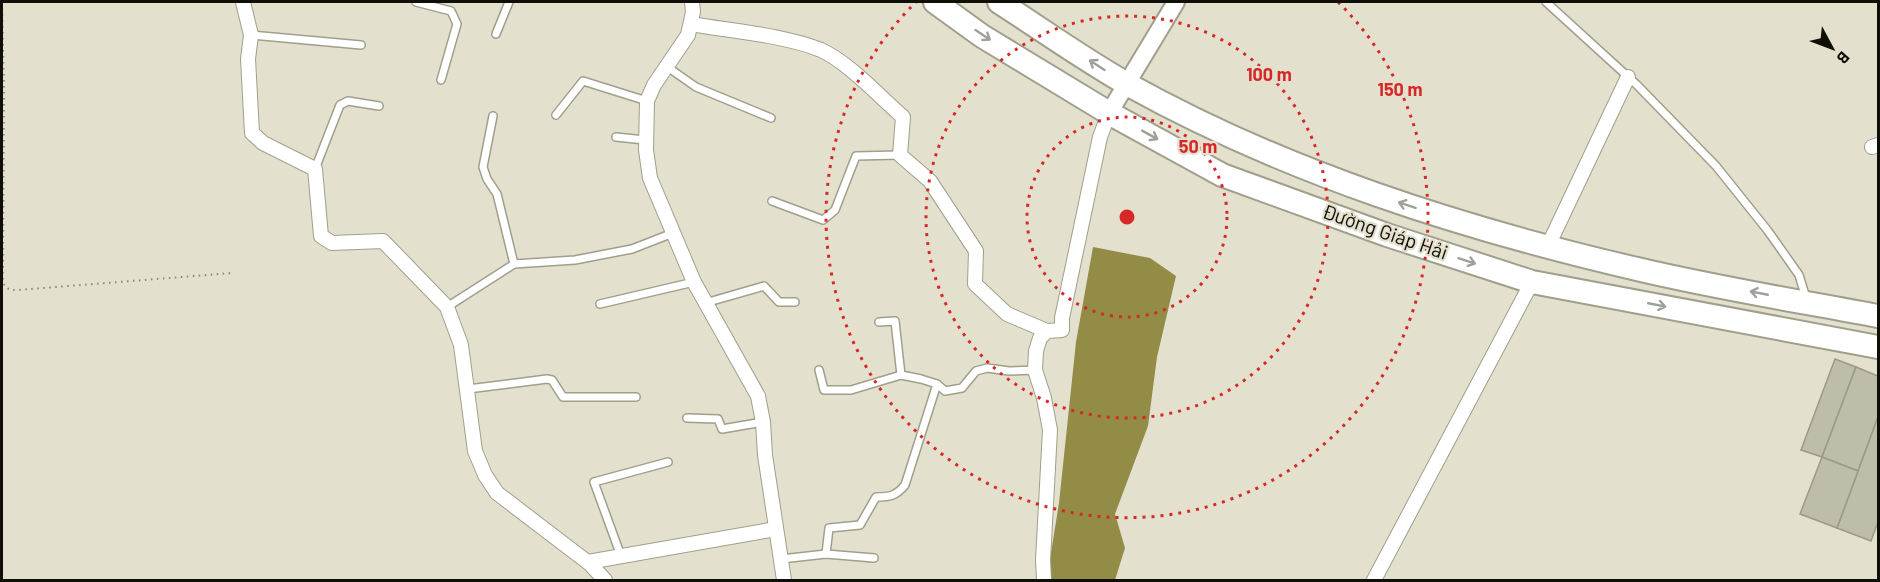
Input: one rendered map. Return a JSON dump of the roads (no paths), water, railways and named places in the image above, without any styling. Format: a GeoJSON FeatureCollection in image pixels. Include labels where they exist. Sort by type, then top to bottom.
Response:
{"type":"FeatureCollection","features":[{"type":"Feature","properties":{"kind":"highway","name":"Đường Giáp Hải"},"geometry":{"type":"LineString","coordinates":[[935,2],[982,36],[1109,113],[1222,175],[1387,235],[1532,282],[1878,347]]}},
{"type":"Feature","properties":{"kind":"highway","name":"Đường Giáp Hải"},"geometry":{"type":"LineString","coordinates":[[999,2],[1126,83],[1217,130],[1332,179],[1451,219],[1637,269],[1878,316]]}},
{"type":"Feature","properties":{"kind":"highway"},"geometry":{"type":"LineString","coordinates":[[1442,252],[1451,219]]}},
{"type":"Feature","properties":{"kind":"highway"},"geometry":{"type":"LineString","coordinates":[[1630,300],[1637,269]]}},
{"type":"Feature","properties":{"kind":"street"},"geometry":{"type":"LineString","coordinates":[[243,2],[251,35],[248,59],[252,133],[263,143],[315,169],[321,236],[332,243],[383,241],[447,307],[461,345],[475,451],[485,475],[496,493],[588,562],[605,580]]}},
{"type":"Feature","properties":{"kind":"street"},"geometry":{"type":"LineString","coordinates":[[692,2],[693,12],[688,35],[666,66],[646,101],[645,140],[650,178],[694,282],[758,396],[784,580]]}},
{"type":"Feature","properties":{"kind":"street"},"geometry":{"type":"LineString","coordinates":[[691,24],[790,41],[822,51],[845,66],[903,117],[900,155],[930,181],[976,251],[975,284],[1007,314],[1047,331],[1062,330],[1062,318],[1100,137],[1109,113],[1176,2]]}},
{"type":"Feature","properties":{"kind":"street"},"geometry":{"type":"LineString","coordinates":[[1548,246],[1628,77]]}},
{"type":"Feature","properties":{"kind":"street"},"geometry":{"type":"LineString","coordinates":[[1374,580],[1532,282]]}},
{"type":"Feature","properties":{"kind":"street"},"geometry":{"type":"LineString","coordinates":[[1044,580],[1050,430],[1044,398],[1035,370],[1036,351],[1040,338],[1047,331]]}},
{"type":"Feature","properties":{"kind":"street"},"geometry":{"type":"LineString","coordinates":[[588,562],[776,529]]}},
{"type":"Feature","properties":{"kind":"lane"},"geometry":{"type":"LineString","coordinates":[[416,2],[451,11],[457,24],[441,80]]}},
{"type":"Feature","properties":{"kind":"lane"},"geometry":{"type":"LineString","coordinates":[[495,33],[509,2]]}},
{"type":"Feature","properties":{"kind":"lane"},"geometry":{"type":"LineString","coordinates":[[1546,2],[1628,77],[1701,150],[1768,231],[1799,275],[1807,303]]}},
{"type":"Feature","properties":{"kind":"lane"},"geometry":{"type":"LineString","coordinates":[[251,35],[361,45]]}},
{"type":"Feature","properties":{"kind":"lane"},"geometry":{"type":"LineString","coordinates":[[666,66],[696,87],[771,118]]}},
{"type":"Feature","properties":{"kind":"lane"},"geometry":{"type":"LineString","coordinates":[[556,115],[583,81],[646,101]]}},
{"type":"Feature","properties":{"kind":"lane"},"geometry":{"type":"LineString","coordinates":[[315,169],[340,105],[348,101],[379,106]]}},
{"type":"Feature","properties":{"kind":"lane"},"geometry":{"type":"LineString","coordinates":[[493,116],[483,167],[487,179],[497,194],[514,264]]}},
{"type":"Feature","properties":{"kind":"lane"},"geometry":{"type":"LineString","coordinates":[[616,136],[645,140]]}},
{"type":"Feature","properties":{"kind":"lane"},"geometry":{"type":"LineString","coordinates":[[772,201],[823,220],[835,210],[856,156],[900,155]]}},
{"type":"Feature","properties":{"kind":"lane"},"geometry":{"type":"LineString","coordinates":[[447,307],[514,264],[586,258],[632,249],[673,233]]}},
{"type":"Feature","properties":{"kind":"lane"},"geometry":{"type":"LineString","coordinates":[[600,304],[694,282]]}},
{"type":"Feature","properties":{"kind":"lane"},"geometry":{"type":"LineString","coordinates":[[705,303],[764,286],[779,302],[795,302]]}},
{"type":"Feature","properties":{"kind":"lane"},"geometry":{"type":"LineString","coordinates":[[879,322],[895,321],[901,375]]}},
{"type":"Feature","properties":{"kind":"lane"},"geometry":{"type":"LineString","coordinates":[[819,370],[824,390],[851,390],[901,375],[937,384],[945,391],[962,388],[976,370],[987,368],[1009,371],[1035,370]]}},
{"type":"Feature","properties":{"kind":"lane"},"geometry":{"type":"LineString","coordinates":[[468,389],[547,379],[552,380],[563,396],[636,397]]}},
{"type":"Feature","properties":{"kind":"lane"},"geometry":{"type":"LineString","coordinates":[[826,554],[829,528],[860,525],[876,497],[892,496],[899,493],[905,485],[937,384]]}},
{"type":"Feature","properties":{"kind":"lane"},"geometry":{"type":"LineString","coordinates":[[687,418],[718,419],[722,429],[763,422]]}},
{"type":"Feature","properties":{"kind":"lane"},"geometry":{"type":"LineString","coordinates":[[621,556],[594,482],[668,462]]}},
{"type":"Feature","properties":{"kind":"lane"},"geometry":{"type":"LineString","coordinates":[[781,559],[826,554],[874,558]]}}]}
